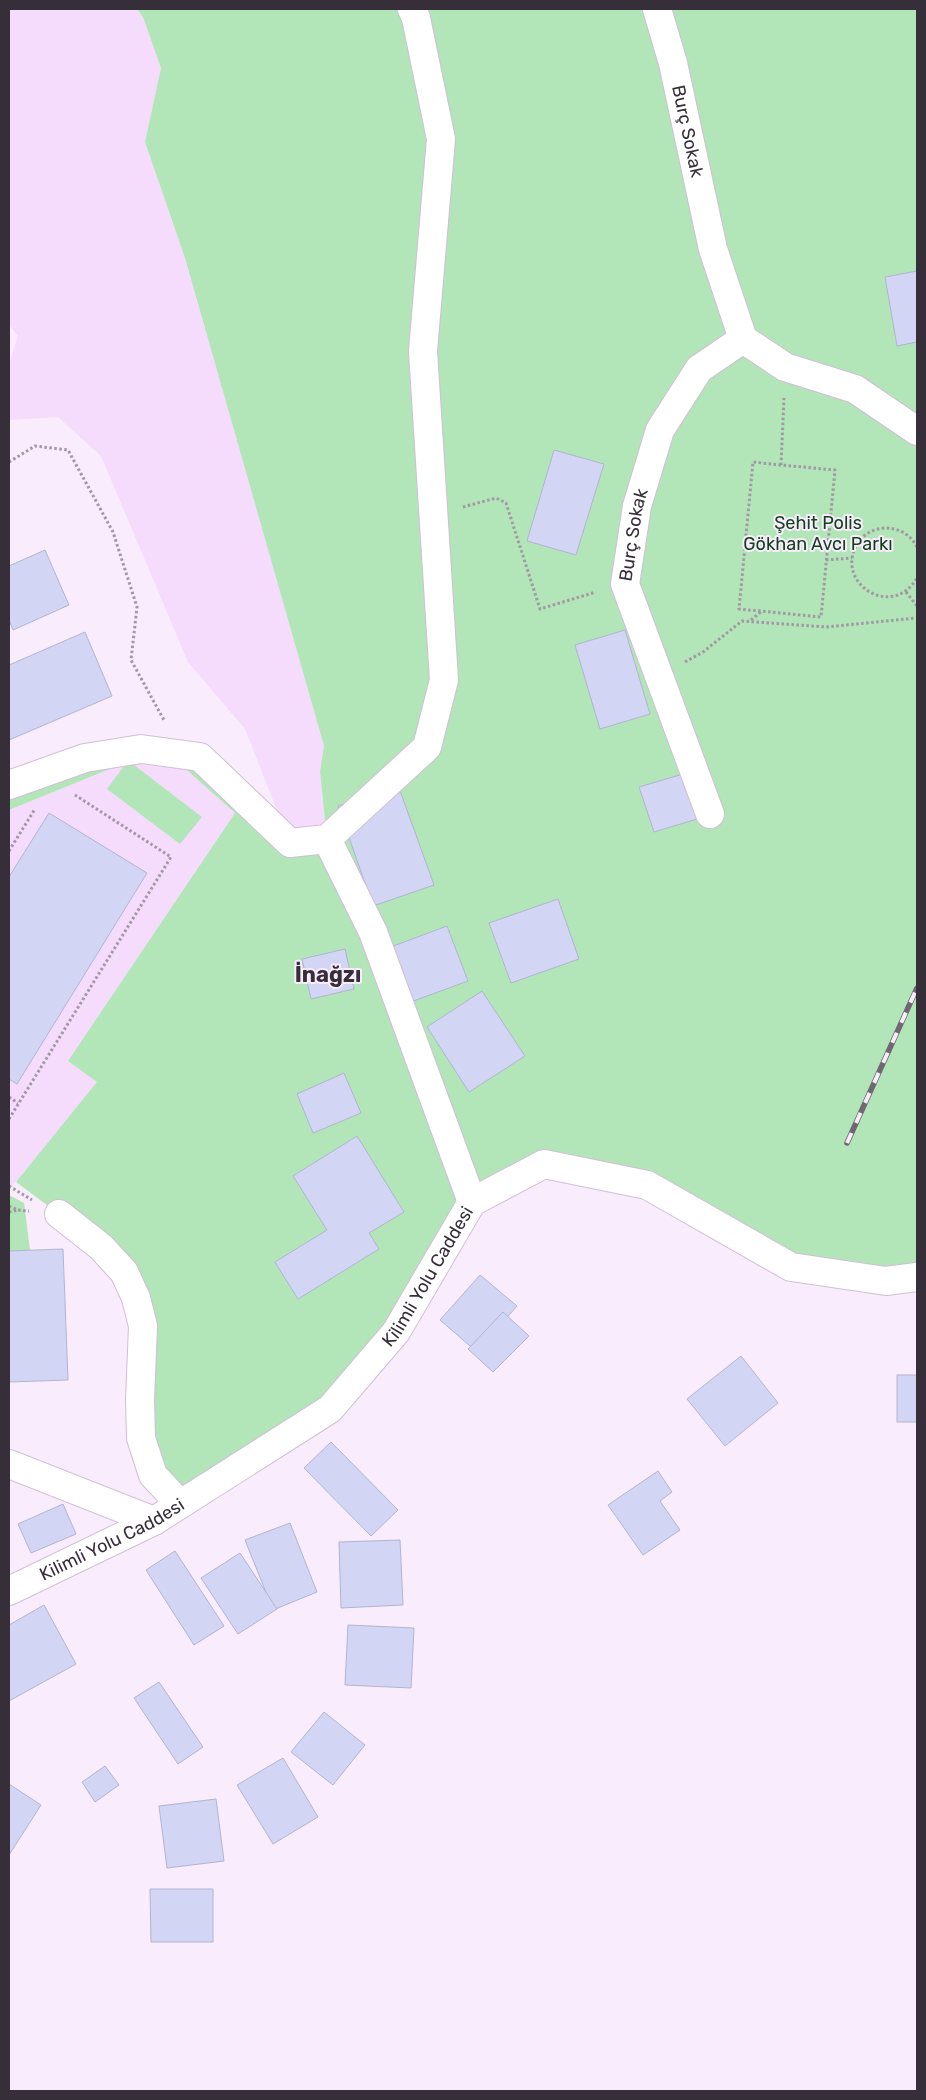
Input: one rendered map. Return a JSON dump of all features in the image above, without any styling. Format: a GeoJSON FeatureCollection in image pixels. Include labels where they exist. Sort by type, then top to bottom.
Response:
{"type":"FeatureCollection","features":[{"type":"Feature","properties":{"kind":"street"},"geometry":{"type":"LineString","coordinates":[[9,785],[84,758],[141,749],[200,756],[290,843],[327,839],[427,747],[444,680],[424,351],[441,139],[416,18],[412,9]]}},
{"type":"Feature","properties":{"kind":"street","name":"Burç Sokak"},"geometry":{"type":"LineString","coordinates":[[657,9],[673,64],[713,248],[743,339],[699,369],[660,430],[637,506],[625,584],[710,814]]}},
{"type":"Feature","properties":{"kind":"street"},"geometry":{"type":"LineString","coordinates":[[743,339],[785,367],[855,389],[917,432]]}},
{"type":"Feature","properties":{"kind":"street"},"geometry":{"type":"LineString","coordinates":[[327,839],[373,932],[472,1202]]}},
{"type":"Feature","properties":{"kind":"street","name":"Kilimli Yolu Caddesi"},"geometry":{"type":"LineString","coordinates":[[9,1591],[154,1521],[330,1409],[396,1332],[472,1202],[544,1164],[647,1185],[791,1267],[886,1280],[917,1277]]}},
{"type":"Feature","properties":{"kind":"street"},"geometry":{"type":"LineString","coordinates":[[59,1214],[101,1246],[124,1272],[136,1298],[143,1326],[140,1400],[141,1438],[153,1475],[180,1504]]}},
{"type":"Feature","properties":{"kind":"street"},"geometry":{"type":"LineString","coordinates":[[9,1464],[154,1521]]}},
{"type":"Feature","properties":{"kind":"path"},"geometry":{"type":"LineString","coordinates":[[782,465],[785,367]]}},
{"type":"Feature","properties":{"kind":"path"},"geometry":{"type":"LineString","coordinates":[[9,462],[35,446],[68,450],[113,532],[137,607],[131,660],[166,723],[167,753]]}},
{"type":"Feature","properties":{"kind":"path"},"geometry":{"type":"LineString","coordinates":[[753,462],[782,465],[835,470],[821,617],[739,609],[753,462]]}},
{"type":"Feature","properties":{"kind":"path"},"geometry":{"type":"LineString","coordinates":[[433,497],[452,492],[456,509],[496,498],[506,503],[540,610],[625,584]]}},
{"type":"Feature","properties":{"kind":"path"},"geometry":{"type":"LineString","coordinates":[[917,547],[914,541],[896,528],[872,530],[862,537],[856,546],[852,558],[852,569],[856,580],[863,589],[873,594],[884,597],[895,596],[906,592],[917,578]]}},
{"type":"Feature","properties":{"kind":"path"},"geometry":{"type":"LineString","coordinates":[[914,541],[917,538]]}},
{"type":"Feature","properties":{"kind":"path"},"geometry":{"type":"LineString","coordinates":[[826,560],[852,558]]}},
{"type":"Feature","properties":{"kind":"path"},"geometry":{"type":"LineString","coordinates":[[906,592],[917,606]]}},
{"type":"Feature","properties":{"kind":"path"},"geometry":{"type":"LineString","coordinates":[[751,620],[762,611]]}},
{"type":"Feature","properties":{"kind":"path"},"geometry":{"type":"LineString","coordinates":[[659,677],[703,652],[740,622],[751,620],[826,626],[917,618]]}},
{"type":"Feature","properties":{"kind":"path"},"geometry":{"type":"LineString","coordinates":[[9,1119],[171,857],[72,793]]}},
{"type":"Feature","properties":{"kind":"path"},"geometry":{"type":"LineString","coordinates":[[9,851],[40,801]]}},
{"type":"Feature","properties":{"kind":"path"},"geometry":{"type":"LineString","coordinates":[[9,1097],[18,1103]]}},
{"type":"Feature","properties":{"kind":"path"},"geometry":{"type":"LineString","coordinates":[[9,1212],[18,1210]]}},
{"type":"Feature","properties":{"kind":"shaded area"},"geometry":{"type":"Polygon","coordinates":[[[9,9],[137,9],[143,17],[161,68],[145,142],[185,258],[324,746],[320,773],[327,839],[290,843],[245,729],[188,662],[101,456],[58,417],[9,420],[9,364],[18,336],[9,325],[9,9]]]}},
{"type":"Feature","properties":{"kind":"shaded area"},"geometry":{"type":"Polygon","coordinates":[[[127,762],[180,764],[235,813],[68,1061],[98,1082],[9,1190],[9,810],[127,762]]]}},
{"type":"Feature","properties":{"kind":"green space","name":"Şehit Polis Gökhan Avcı Parkı"},"geometry":{"type":"Polygon","coordinates":[[[137,9],[917,9],[917,1277],[791,1267],[647,1185],[544,1164],[472,1202],[330,1409],[180,1504],[153,1475],[136,1298],[59,1214],[16,1182],[97,1082],[68,1061],[235,813],[180,764],[130,762],[202,817],[180,844],[107,789],[127,762],[9,810],[9,785],[85,758],[200,757],[290,843],[327,839],[320,772],[324,746],[185,258],[145,142],[161,68],[143,17],[137,9]]]}},
{"type":"Feature","properties":{"kind":"green space"},"geometry":{"type":"Polygon","coordinates":[[[9,1195],[24,1203],[30,1250],[9,1251],[9,1195]]]}},
{"type":"Feature","properties":{"kind":"building"},"geometry":{"type":"Polygon","coordinates":[[[917,271],[917,342],[897,346],[885,277],[917,271]]]}},
{"type":"Feature","properties":{"kind":"building"},"geometry":{"type":"Polygon","coordinates":[[[554,450],[604,464],[576,555],[527,541],[554,450]]]}},
{"type":"Feature","properties":{"kind":"building"},"geometry":{"type":"Polygon","coordinates":[[[45,550],[69,605],[13,630],[9,620],[9,566],[45,550]]]}},
{"type":"Feature","properties":{"kind":"building"},"geometry":{"type":"Polygon","coordinates":[[[625,630],[650,714],[600,729],[575,645],[625,630]]]}},
{"type":"Feature","properties":{"kind":"building"},"geometry":{"type":"Polygon","coordinates":[[[85,632],[112,696],[9,740],[9,665],[85,632]]]}},
{"type":"Feature","properties":{"kind":"building"},"geometry":{"type":"Polygon","coordinates":[[[683,774],[697,819],[654,832],[639,787],[683,774]]]}},
{"type":"Feature","properties":{"kind":"building"},"geometry":{"type":"Polygon","coordinates":[[[398,785],[434,885],[373,906],[338,806],[398,785]]]}},
{"type":"Feature","properties":{"kind":"building"},"geometry":{"type":"Polygon","coordinates":[[[49,813],[147,873],[17,1084],[9,1079],[9,877],[49,813]]]}},
{"type":"Feature","properties":{"kind":"building"},"geometry":{"type":"Polygon","coordinates":[[[558,899],[579,959],[511,983],[489,923],[558,899]]]}},
{"type":"Feature","properties":{"kind":"building"},"geometry":{"type":"Polygon","coordinates":[[[447,926],[468,981],[408,1003],[388,948],[447,926]]]}},
{"type":"Feature","properties":{"kind":"building"},"geometry":{"type":"Polygon","coordinates":[[[345,949],[354,989],[311,999],[302,959],[345,949]]]}},
{"type":"Feature","properties":{"kind":"building"},"geometry":{"type":"Polygon","coordinates":[[[482,991],[525,1056],[469,1092],[427,1027],[482,991]]]}},
{"type":"Feature","properties":{"kind":"building"},"geometry":{"type":"Polygon","coordinates":[[[344,1073],[361,1113],[313,1133],[297,1094],[344,1073]]]}},
{"type":"Feature","properties":{"kind":"building"},"geometry":{"type":"Polygon","coordinates":[[[357,1136],[404,1212],[369,1233],[379,1249],[298,1299],[275,1262],[327,1230],[293,1176],[357,1136]]]}},
{"type":"Feature","properties":{"kind":"building"},"geometry":{"type":"Polygon","coordinates":[[[63,1249],[68,1380],[9,1382],[9,1251],[63,1249]]]}},
{"type":"Feature","properties":{"kind":"building"},"geometry":{"type":"Polygon","coordinates":[[[480,1275],[517,1306],[477,1352],[440,1320],[480,1275]]]}},
{"type":"Feature","properties":{"kind":"building"},"geometry":{"type":"Polygon","coordinates":[[[503,1312],[529,1336],[493,1372],[468,1349],[503,1312]]]}},
{"type":"Feature","properties":{"kind":"building"},"geometry":{"type":"Polygon","coordinates":[[[741,1356],[778,1403],[725,1446],[687,1399],[741,1356]]]}},
{"type":"Feature","properties":{"kind":"building"},"geometry":{"type":"Polygon","coordinates":[[[897,1375],[917,1375],[917,1422],[897,1422],[897,1375]]]}},
{"type":"Feature","properties":{"kind":"building"},"geometry":{"type":"Polygon","coordinates":[[[331,1442],[398,1510],[371,1536],[304,1468],[331,1442]]]}},
{"type":"Feature","properties":{"kind":"building"},"geometry":{"type":"Polygon","coordinates":[[[658,1471],[672,1492],[660,1501],[680,1530],[643,1555],[608,1505],[658,1471]]]}},
{"type":"Feature","properties":{"kind":"building"},"geometry":{"type":"Polygon","coordinates":[[[63,1504],[76,1534],[31,1553],[18,1524],[63,1504]]]}},
{"type":"Feature","properties":{"kind":"building"},"geometry":{"type":"Polygon","coordinates":[[[290,1523],[317,1592],[273,1610],[245,1540],[290,1523]]]}},
{"type":"Feature","properties":{"kind":"building"},"geometry":{"type":"Polygon","coordinates":[[[400,1540],[403,1605],[341,1608],[339,1542],[400,1540]]]}},
{"type":"Feature","properties":{"kind":"building"},"geometry":{"type":"Polygon","coordinates":[[[175,1551],[224,1626],[194,1645],[146,1570],[175,1551]]]}},
{"type":"Feature","properties":{"kind":"building"},"geometry":{"type":"Polygon","coordinates":[[[240,1553],[277,1609],[238,1634],[201,1578],[240,1553]]]}},
{"type":"Feature","properties":{"kind":"building"},"geometry":{"type":"Polygon","coordinates":[[[44,1605],[76,1664],[9,1701],[9,1625],[44,1605]]]}},
{"type":"Feature","properties":{"kind":"building"},"geometry":{"type":"Polygon","coordinates":[[[348,1625],[414,1628],[411,1688],[345,1685],[348,1625]]]}},
{"type":"Feature","properties":{"kind":"building"},"geometry":{"type":"Polygon","coordinates":[[[159,1682],[203,1747],[178,1764],[134,1698],[159,1682]]]}},
{"type":"Feature","properties":{"kind":"building"},"geometry":{"type":"Polygon","coordinates":[[[324,1712],[365,1745],[333,1785],[291,1752],[324,1712]]]}},
{"type":"Feature","properties":{"kind":"building"},"geometry":{"type":"Polygon","coordinates":[[[283,1758],[318,1817],[273,1844],[237,1785],[283,1758]]]}},
{"type":"Feature","properties":{"kind":"building"},"geometry":{"type":"Polygon","coordinates":[[[105,1766],[119,1785],[95,1802],[82,1782],[105,1766]]]}},
{"type":"Feature","properties":{"kind":"building"},"geometry":{"type":"Polygon","coordinates":[[[9,1784],[41,1805],[9,1855],[9,1784]]]}},
{"type":"Feature","properties":{"kind":"building"},"geometry":{"type":"Polygon","coordinates":[[[216,1799],[224,1861],[167,1868],[159,1806],[216,1799]]]}},
{"type":"Feature","properties":{"kind":"building"},"geometry":{"type":"Polygon","coordinates":[[[150,1889],[213,1889],[213,1942],[151,1942],[150,1889]]]}},
{"type":"Feature","properties":{"kind":"railway"},"geometry":{"type":"LineString","coordinates":[[847,1143],[917,988]]}},
{"type":"Feature","properties":{"kind":"district","name":"İnağzı"},"geometry":{"type":"Point","coordinates":[328,974]}}]}
